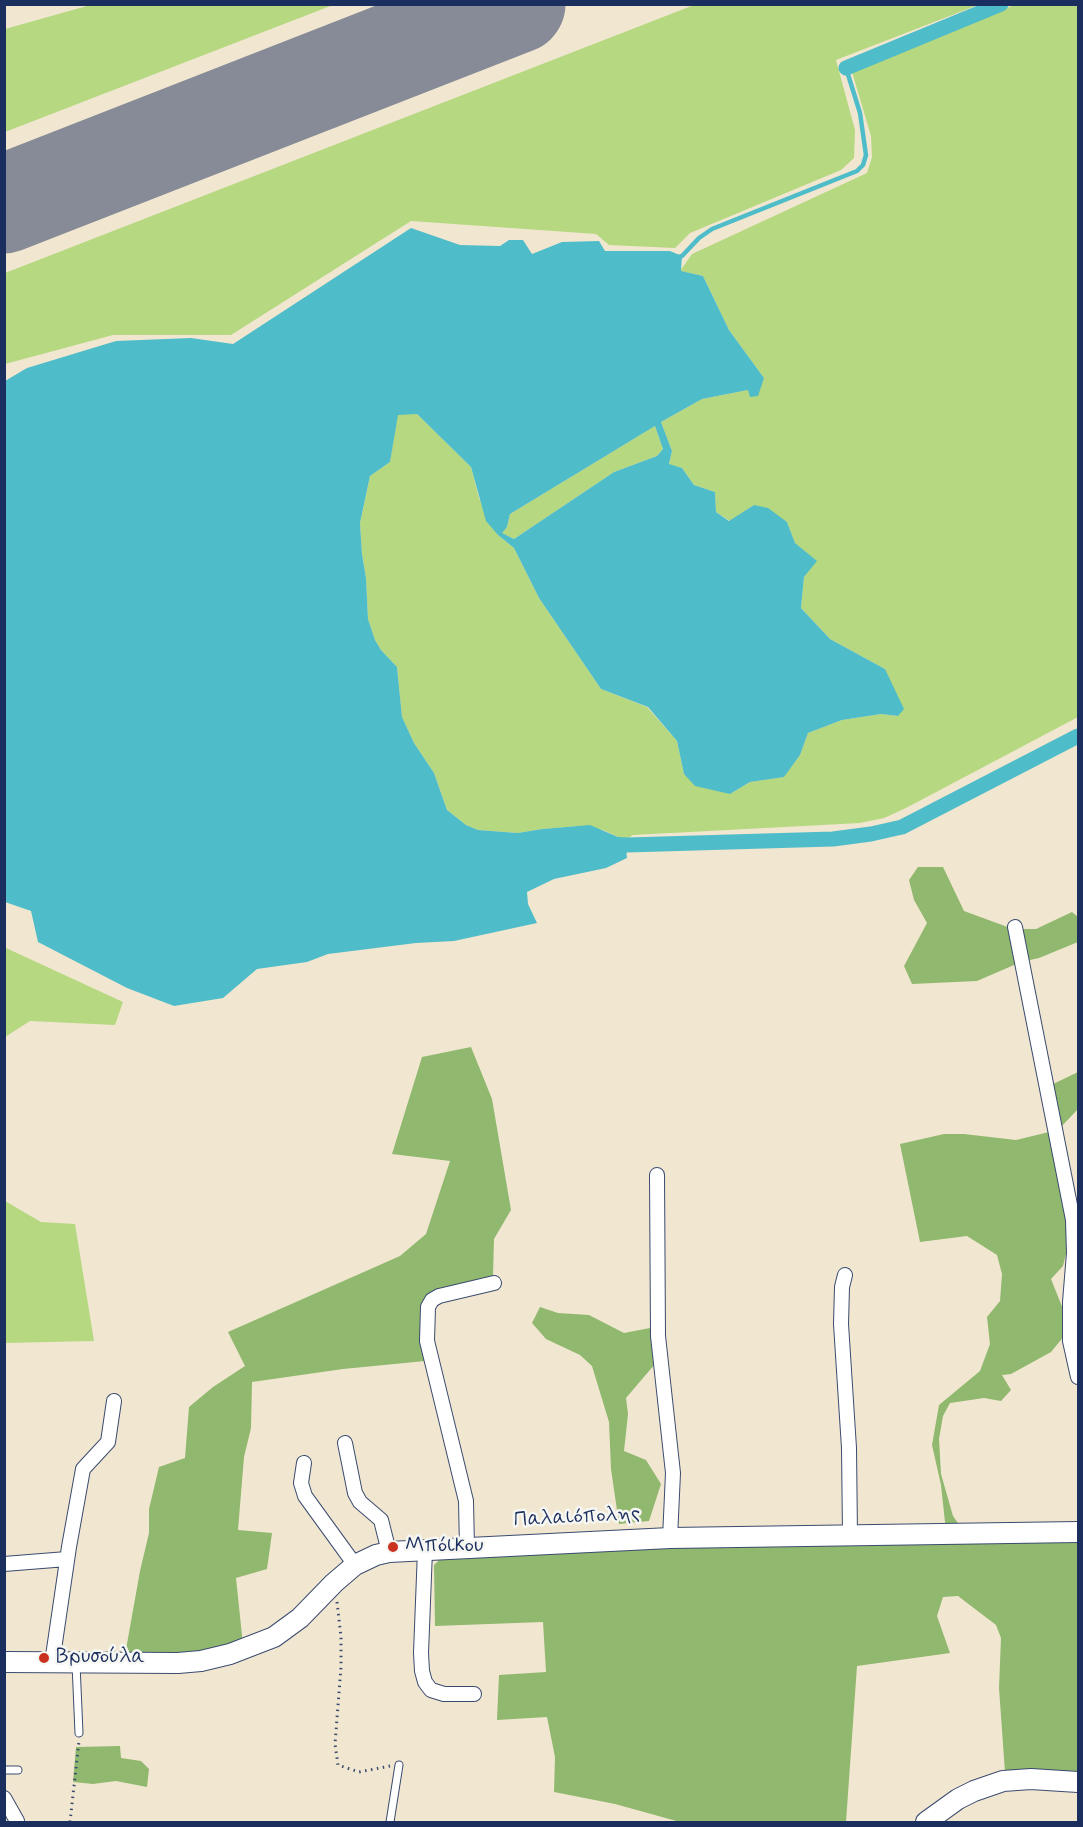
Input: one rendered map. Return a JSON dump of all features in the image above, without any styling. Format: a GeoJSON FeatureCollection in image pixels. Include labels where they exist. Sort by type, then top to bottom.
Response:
{"type":"FeatureCollection","features":[{"type":"Feature","properties":{"kind":"main road","name":"Παλαιόπολης"},"geometry":{"type":"LineString","coordinates":[[4,1662],[178,1663],[201,1661],[236,1653],[260,1644],[286,1629],[355,1565],[376,1555],[389,1552],[670,1538],[1078,1532]]}},
{"type":"Feature","properties":{"kind":"main road"},"geometry":{"type":"LineString","coordinates":[[926,1822],[958,1799],[1003,1781],[1031,1779],[1078,1782]]}},
{"type":"Feature","properties":{"kind":"street"},"geometry":{"type":"LineString","coordinates":[[1015,927],[1073,1220],[1074,1253],[1070,1341],[1078,1377]]}},
{"type":"Feature","properties":{"kind":"street"},"geometry":{"type":"LineString","coordinates":[[657,1175],[658,1336],[673,1473],[670,1538]]}},
{"type":"Feature","properties":{"kind":"street"},"geometry":{"type":"LineString","coordinates":[[845,1275],[841,1324],[849,1448],[850,1535]]}},
{"type":"Feature","properties":{"kind":"street"},"geometry":{"type":"LineString","coordinates":[[467,1548],[466,1501],[427,1341],[428,1307],[432,1300],[439,1296],[494,1283]]}},
{"type":"Feature","properties":{"kind":"street"},"geometry":{"type":"LineString","coordinates":[[52,1662],[83,1470],[108,1442],[114,1401]]}},
{"type":"Feature","properties":{"kind":"street"},"geometry":{"type":"LineString","coordinates":[[345,1443],[355,1493],[360,1502],[381,1520],[389,1552]]}},
{"type":"Feature","properties":{"kind":"street"},"geometry":{"type":"LineString","coordinates":[[304,1463],[301,1483],[305,1496],[355,1565]]}},
{"type":"Feature","properties":{"kind":"street"},"geometry":{"type":"LineString","coordinates":[[425,1550],[421,1653],[425,1682],[431,1690],[444,1694],[474,1694]]}},
{"type":"Feature","properties":{"kind":"street"},"geometry":{"type":"LineString","coordinates":[[4,1564],[67,1559]]}},
{"type":"Feature","properties":{"kind":"street"},"geometry":{"type":"LineString","coordinates":[[4,1798],[17,1821]]}},
{"type":"Feature","properties":{"kind":"lane"},"geometry":{"type":"LineString","coordinates":[[75,1662],[79,1733]]}},
{"type":"Feature","properties":{"kind":"lane"},"geometry":{"type":"LineString","coordinates":[[390,1822],[399,1765]]}},
{"type":"Feature","properties":{"kind":"lane"},"geometry":{"type":"LineString","coordinates":[[4,1770],[18,1770]]}},
{"type":"Feature","properties":{"kind":"path"},"geometry":{"type":"LineString","coordinates":[[334,1583],[341,1637],[341,1667],[334,1744],[338,1765],[359,1772],[399,1765]]}},
{"type":"Feature","properties":{"kind":"path"},"geometry":{"type":"LineString","coordinates":[[70,1822],[79,1733]]}},
{"type":"Feature","properties":{"kind":"green space"},"geometry":{"type":"Polygon","coordinates":[[[94,4],[333,5],[5,132],[5,29],[94,4]]]}},
{"type":"Feature","properties":{"kind":"green space"},"geometry":{"type":"Polygon","coordinates":[[[694,5],[978,5],[836,60],[855,130],[854,158],[841,170],[690,233],[675,248],[609,245],[596,234],[411,221],[231,335],[113,335],[5,364],[5,273],[694,5]]]}},
{"type":"Feature","properties":{"kind":"green space"},"geometry":{"type":"Polygon","coordinates":[[[1014,5],[1078,5],[1078,717],[906,808],[884,818],[860,823],[633,835],[625,840],[603,830],[580,826],[518,833],[478,830],[466,825],[447,810],[434,773],[414,743],[402,717],[397,667],[381,650],[368,619],[360,523],[370,476],[390,462],[397,414],[417,414],[471,467],[479,498],[498,535],[514,548],[539,598],[601,689],[647,707],[677,741],[684,774],[730,794],[750,782],[783,777],[800,755],[808,733],[842,720],[881,714],[898,716],[885,669],[830,639],[801,608],[804,577],[816,561],[795,543],[787,522],[754,505],[730,521],[716,512],[715,492],[694,485],[682,468],[669,465],[672,451],[661,422],[702,399],[748,390],[764,378],[729,330],[703,276],[680,271],[692,254],[867,173],[872,157],[871,136],[852,72],[1014,5]]]}},
{"type":"Feature","properties":{"kind":"green space"},"geometry":{"type":"Polygon","coordinates":[[[655,426],[663,449],[657,456],[614,472],[514,539],[501,533],[507,527],[510,514],[655,426]]]}},
{"type":"Feature","properties":{"kind":"green space"},"geometry":{"type":"Polygon","coordinates":[[[918,867],[943,867],[964,911],[1013,929],[1036,929],[1072,912],[1078,917],[1078,942],[1039,958],[1021,962],[977,981],[912,984],[904,966],[927,923],[914,900],[909,880],[918,867]]]}},
{"type":"Feature","properties":{"kind":"green space"},"geometry":{"type":"Polygon","coordinates":[[[5,940],[6,948],[123,1002],[115,1025],[30,1021],[5,1037],[5,940]]]}},
{"type":"Feature","properties":{"kind":"green space"},"geometry":{"type":"Polygon","coordinates":[[[471,1047],[492,1099],[511,1210],[494,1239],[493,1276],[431,1294],[423,1302],[420,1336],[425,1361],[343,1369],[252,1382],[251,1428],[244,1457],[238,1530],[272,1533],[267,1569],[236,1578],[243,1645],[189,1654],[125,1655],[149,1533],[149,1509],[159,1467],[185,1458],[189,1407],[213,1387],[245,1366],[228,1332],[400,1256],[426,1234],[450,1161],[392,1154],[422,1057],[471,1047]]]}},
{"type":"Feature","properties":{"kind":"green space"},"geometry":{"type":"Polygon","coordinates":[[[1078,1072],[1078,1109],[1061,1127],[1062,1189],[1068,1245],[1063,1266],[1051,1279],[1065,1314],[1065,1335],[1051,1352],[1011,1374],[1002,1375],[1011,1390],[1001,1401],[984,1398],[950,1403],[943,1416],[939,1439],[941,1474],[953,1516],[970,1540],[1078,1539],[1078,1771],[1005,1772],[999,1688],[1001,1638],[996,1625],[958,1596],[943,1597],[937,1616],[950,1653],[857,1666],[846,1822],[680,1822],[615,1804],[554,1792],[555,1757],[547,1717],[497,1720],[499,1675],[546,1672],[543,1622],[435,1626],[434,1565],[447,1557],[632,1547],[947,1541],[941,1485],[932,1445],[939,1405],[980,1371],[990,1344],[987,1317],[1000,1301],[1002,1274],[997,1255],[967,1236],[920,1242],[900,1144],[944,1134],[1016,1140],[1049,1132],[1049,1086],[1078,1072]]]}},
{"type":"Feature","properties":{"kind":"green space"},"geometry":{"type":"Polygon","coordinates":[[[5,1201],[41,1222],[75,1224],[94,1341],[5,1343],[5,1201]]]}},
{"type":"Feature","properties":{"kind":"green space"},"geometry":{"type":"Polygon","coordinates":[[[540,1307],[558,1313],[589,1315],[624,1333],[650,1328],[655,1364],[626,1398],[628,1414],[624,1451],[646,1460],[661,1484],[649,1521],[619,1524],[611,1469],[609,1422],[592,1366],[580,1355],[546,1339],[532,1323],[540,1307]]]}},
{"type":"Feature","properties":{"kind":"green space"},"geometry":{"type":"Polygon","coordinates":[[[120,1746],[121,1758],[141,1761],[149,1769],[147,1787],[116,1781],[93,1784],[73,1782],[76,1747],[120,1746]]]}},
{"type":"Feature","properties":{"kind":"water"},"geometry":{"type":"Polygon","coordinates":[[[411,228],[460,245],[500,246],[509,240],[523,240],[532,254],[562,242],[599,241],[605,251],[670,251],[682,256],[681,271],[703,276],[729,330],[764,378],[758,396],[750,397],[748,390],[702,399],[661,422],[672,451],[669,464],[682,468],[694,485],[715,492],[716,512],[729,521],[754,505],[768,508],[787,522],[795,543],[817,561],[804,577],[801,608],[830,639],[885,669],[904,709],[898,716],[881,714],[842,720],[808,733],[800,755],[784,777],[750,782],[730,794],[695,786],[684,774],[677,741],[648,707],[601,689],[539,598],[514,548],[486,521],[471,467],[417,414],[398,415],[390,462],[370,476],[360,523],[368,619],[381,650],[397,667],[402,717],[414,743],[434,773],[447,810],[466,825],[478,830],[518,833],[590,825],[625,840],[627,858],[606,868],[554,879],[527,892],[528,904],[537,923],[454,941],[416,943],[328,954],[307,962],[257,969],[223,998],[174,1006],[127,988],[38,942],[31,911],[5,902],[5,381],[27,368],[116,341],[191,338],[233,344],[411,228]],[[655,426],[510,514],[507,527],[502,533],[514,539],[614,472],[657,456],[663,449],[655,426]]]}},
{"type":"Feature","properties":{"kind":"waterway"},"geometry":{"type":"LineString","coordinates":[[846,68],[1001,4]]}},
{"type":"Feature","properties":{"kind":"waterway"},"geometry":{"type":"LineString","coordinates":[[676,258],[682,256],[699,238],[712,229],[857,171],[863,165],[866,155],[860,113],[846,68]]}},
{"type":"Feature","properties":{"kind":"waterway"},"geometry":{"type":"LineString","coordinates":[[607,844],[833,839],[902,827],[1078,736]]}},
{"type":"Feature","properties":{"kind":"runway"},"geometry":{"type":"LineString","coordinates":[[4,204],[516,4]]}},
{"type":"Feature","properties":{"kind":"place","name":"Μπόικου"},"geometry":{"type":"Point","coordinates":[393,1547]}},
{"type":"Feature","properties":{"kind":"place","name":"Βρυσούλα"},"geometry":{"type":"Point","coordinates":[44,1658]}}]}
